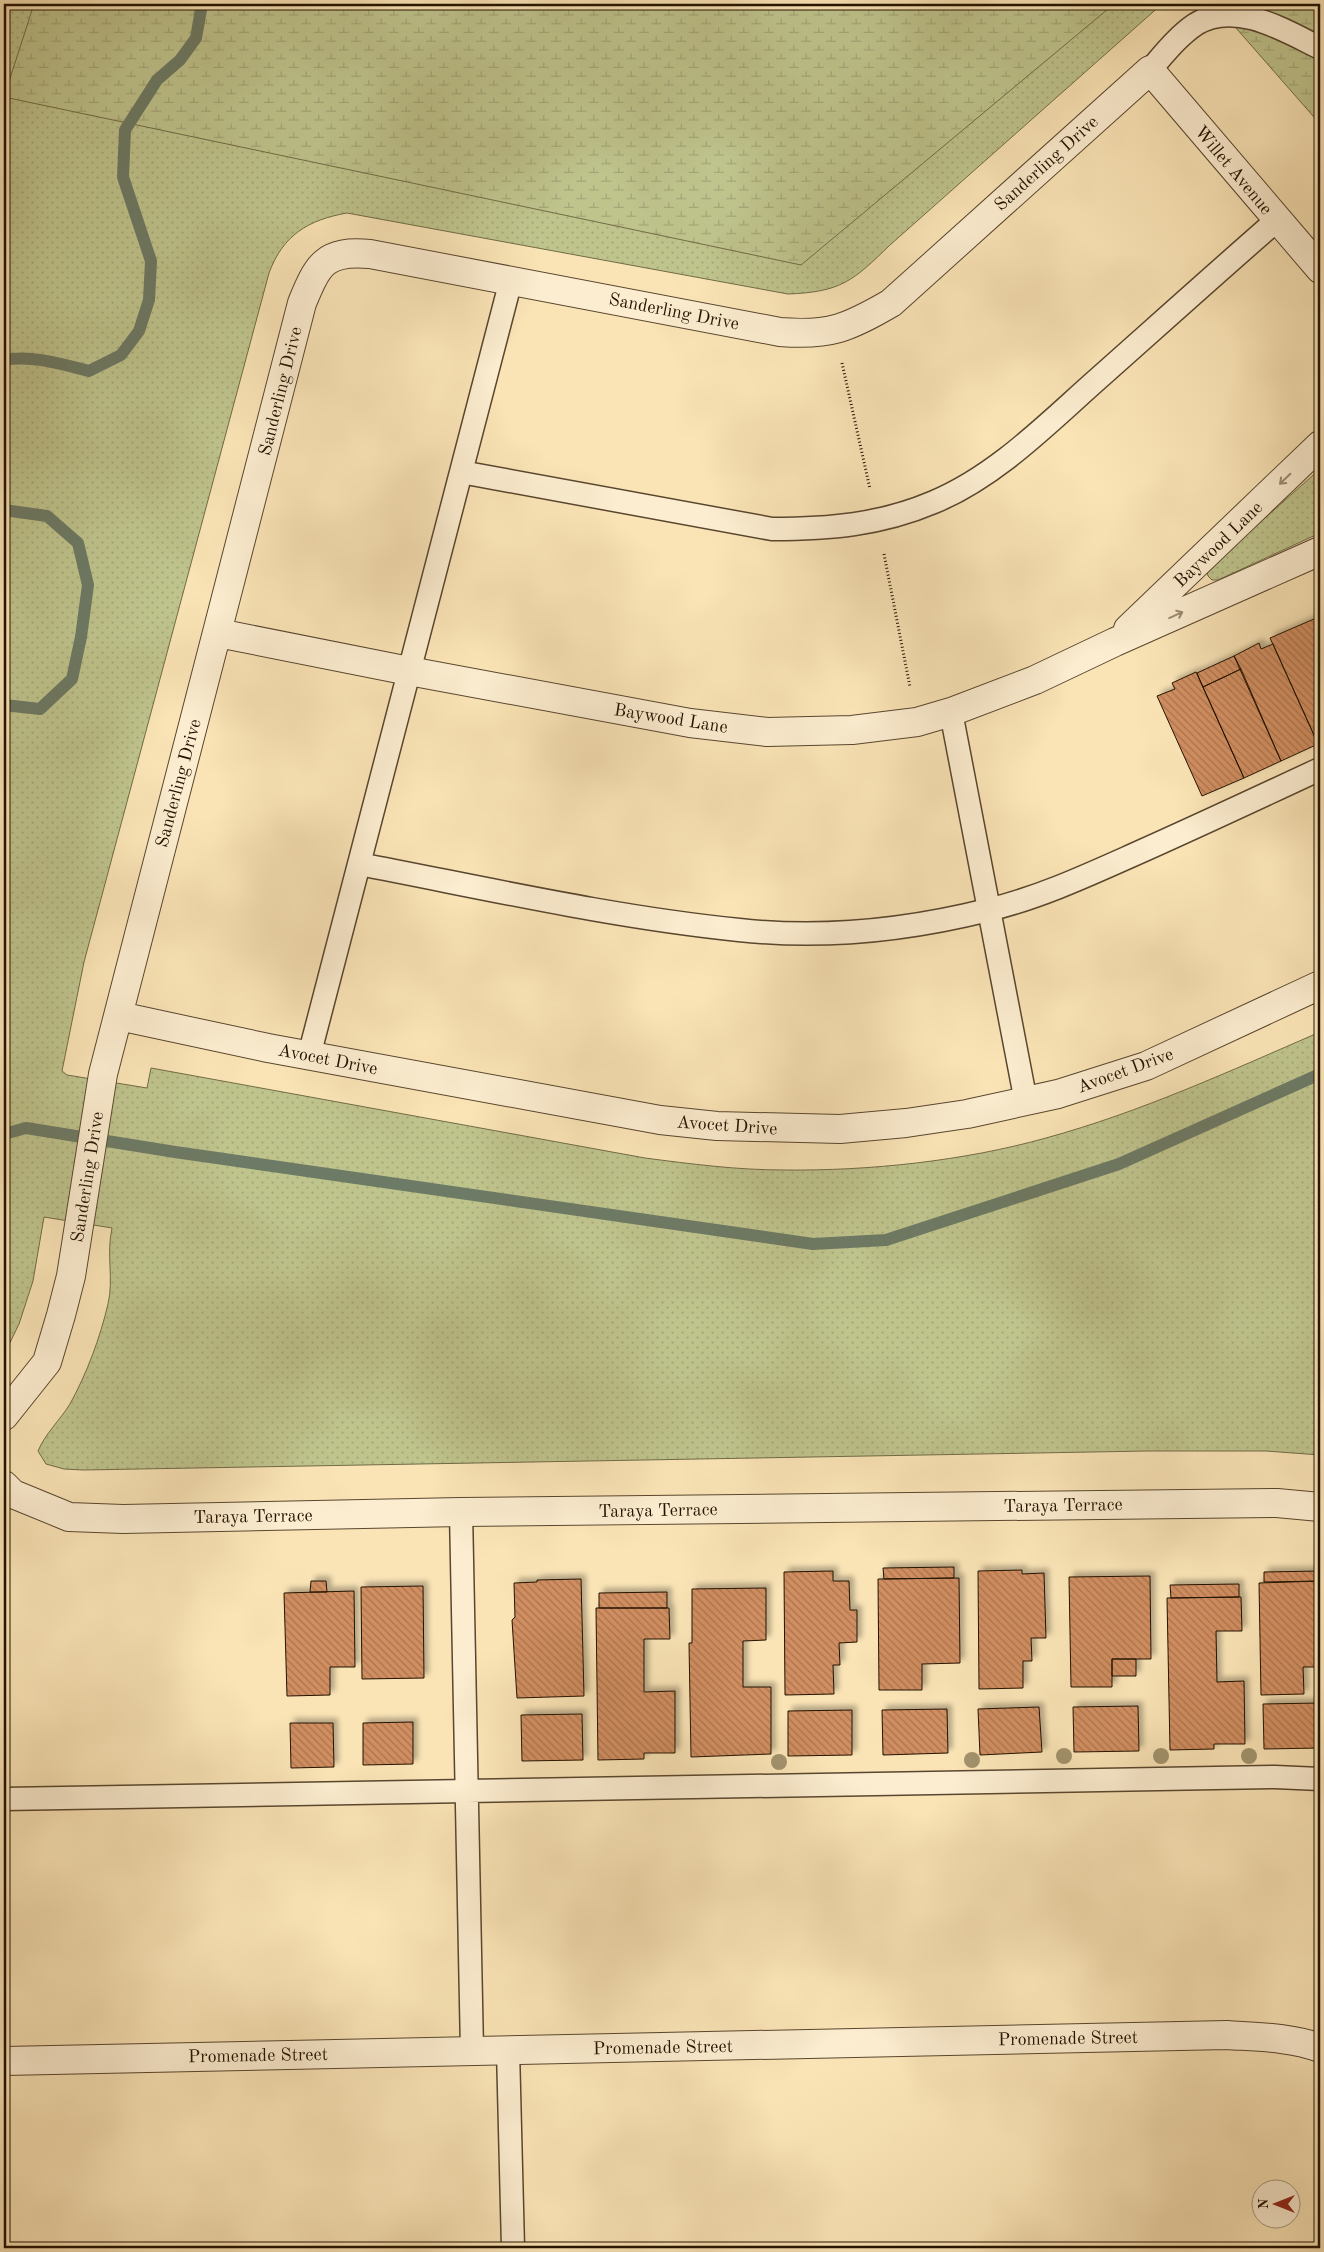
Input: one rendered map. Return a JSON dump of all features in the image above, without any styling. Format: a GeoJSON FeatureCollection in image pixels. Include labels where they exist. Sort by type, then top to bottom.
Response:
{"type":"FeatureCollection","features":[{"type":"Feature","properties":{"kind":"street","name":"Willet Avenue"},"geometry":{"type":"LineString","coordinates":[[1150,70],[1320,269]]}},
{"type":"Feature","properties":{"kind":"street","name":"Sanderling Drive"},"geometry":{"type":"LineString","coordinates":[[4,1416],[46,1362],[71,1276],[103,1074],[302,302],[313,276],[327,259],[348,252],[370,254],[780,332],[808,334],[835,330],[865,318],[891,303],[1150,70]]}},
{"type":"Feature","properties":{"kind":"street","name":"Baywood Lane"},"geometry":{"type":"LineString","coordinates":[[1115,642],[1320,445]]}},
{"type":"Feature","properties":{"kind":"street","name":"Baywood Lane"},"geometry":{"type":"LineString","coordinates":[[218,633],[409,671],[690,723],[767,732],[852,730],[917,722],[951,712],[1035,680],[1115,642],[1320,551]]}},
{"type":"Feature","properties":{"kind":"street","name":"Avocet Drive"},"geometry":{"type":"LineString","coordinates":[[119,1016],[309,1056],[650,1118],[717,1126],[840,1129],[924,1121],[1026,1102],[1100,1082],[1146,1066],[1320,985]]}},
{"type":"Feature","properties":{"kind":"street","name":"Taraya Terrace"},"geometry":{"type":"LineString","coordinates":[[4,1485],[13,1494],[69,1517],[124,1519],[461,1512],[1277,1503],[1320,1507]]}},
{"type":"Feature","properties":{"kind":"street","name":"Promenade Street"},"geometry":{"type":"LineString","coordinates":[[4,2061],[1227,2035],[1276,2039],[1309,2044],[1320,2048]]}},
{"type":"Feature","properties":{"kind":"lane"},"geometry":{"type":"LineString","coordinates":[[1150,70],[1198,22],[1218,15],[1240,13],[1264,21],[1320,48]]}},
{"type":"Feature","properties":{"kind":"lane"},"geometry":{"type":"LineString","coordinates":[[461,472],[772,528],[822,529],[877,521],[935,502],[991,471],[1277,220]]}},
{"type":"Feature","properties":{"kind":"lane"},"geometry":{"type":"LineString","coordinates":[[309,1056],[511,280]]}},
{"type":"Feature","properties":{"kind":"lane"},"geometry":{"type":"LineString","coordinates":[[951,712],[1026,1102]]}},
{"type":"Feature","properties":{"kind":"lane"},"geometry":{"type":"LineString","coordinates":[[358,864],[631,915],[741,931],[854,932],[931,922],[990,910],[1078,880],[1320,769]]}},
{"type":"Feature","properties":{"kind":"lane"},"geometry":{"type":"LineString","coordinates":[[461,1512],[472,2051]]}},
{"type":"Feature","properties":{"kind":"lane"},"geometry":{"type":"LineString","coordinates":[[4,1799],[1274,1776],[1320,1779]]}},
{"type":"Feature","properties":{"kind":"lane"},"geometry":{"type":"LineString","coordinates":[[508,2050],[513,2248]]}},
{"type":"Feature","properties":{"kind":"green space"},"geometry":{"type":"Polygon","coordinates":[[[4,4],[1162,4],[866,268],[845,282],[821,291],[788,294],[347,213],[309,225],[290,239],[275,260],[269,273],[84,962],[62,1071],[67,1075],[147,1088],[151,1068],[645,1158],[766,1170],[849,1169],[916,1163],[982,1153],[1081,1128],[1219,1076],[1320,1032],[1320,1455],[1266,1451],[1148,1451],[83,1470],[64,1469],[46,1464],[38,1451],[70,1404],[82,1380],[105,1317],[110,1295],[110,1238],[112,1228],[44,1217],[33,1281],[19,1324],[4,1355],[4,4]]]}},
{"type":"Feature","properties":{"kind":"green space"},"geometry":{"type":"Polygon","coordinates":[[[34,4],[1114,4],[801,265],[4,97],[34,4]]]}},
{"type":"Feature","properties":{"kind":"green space"},"geometry":{"type":"Polygon","coordinates":[[[1215,4],[1320,4],[1320,124],[1215,4]]]}},
{"type":"Feature","properties":{"kind":"green space"},"geometry":{"type":"Polygon","coordinates":[[[1320,469],[1320,533],[1218,580],[1212,580],[1208,576],[1207,571],[1211,566],[1320,469]]]}},
{"type":"Feature","properties":{"kind":"building"},"geometry":{"type":"Polygon","coordinates":[[[1314,619],[1320,632],[1320,743],[1318,744],[1270,638],[1314,619]]]}},
{"type":"Feature","properties":{"kind":"building"},"geometry":{"type":"Polygon","coordinates":[[[1259,643],[1261,649],[1273,644],[1318,744],[1281,761],[1234,656],[1259,643]]]}},
{"type":"Feature","properties":{"kind":"building"},"geometry":{"type":"Polygon","coordinates":[[[1234,656],[1241,669],[1203,687],[1197,673],[1234,656]]]}},
{"type":"Feature","properties":{"kind":"building"},"geometry":{"type":"Polygon","coordinates":[[[1241,669],[1281,761],[1244,778],[1203,687],[1241,669]]]}},
{"type":"Feature","properties":{"kind":"building"},"geometry":{"type":"Polygon","coordinates":[[[1196,672],[1244,778],[1202,796],[1157,696],[1175,689],[1172,683],[1196,672]]]}},
{"type":"Feature","properties":{"kind":"building"},"geometry":{"type":"Polygon","coordinates":[[[954,1567],[954,1578],[884,1579],[883,1568],[954,1567]]]}},
{"type":"Feature","properties":{"kind":"building"},"geometry":{"type":"Polygon","coordinates":[[[1022,1570],[1022,1574],[1044,1573],[1046,1638],[1031,1638],[1032,1661],[1023,1661],[1023,1688],[979,1689],[978,1571],[1022,1570]]]}},
{"type":"Feature","properties":{"kind":"building"},"geometry":{"type":"Polygon","coordinates":[[[833,1571],[833,1581],[849,1581],[850,1610],[857,1610],[857,1642],[839,1643],[840,1665],[833,1665],[834,1694],[785,1695],[784,1572],[833,1571]]]}},
{"type":"Feature","properties":{"kind":"building"},"geometry":{"type":"Polygon","coordinates":[[[1320,1571],[1320,1581],[1264,1582],[1264,1572],[1320,1571]]]}},
{"type":"Feature","properties":{"kind":"building"},"geometry":{"type":"Polygon","coordinates":[[[1150,1576],[1151,1659],[1112,1659],[1112,1687],[1071,1687],[1069,1577],[1150,1576]]]}},
{"type":"Feature","properties":{"kind":"building"},"geometry":{"type":"Polygon","coordinates":[[[959,1578],[960,1663],[922,1664],[922,1690],[879,1690],[878,1579],[959,1578]]]}},
{"type":"Feature","properties":{"kind":"building"},"geometry":{"type":"Polygon","coordinates":[[[581,1579],[584,1696],[517,1698],[512,1620],[515,1617],[514,1583],[537,1582],[537,1580],[581,1579]]]}},
{"type":"Feature","properties":{"kind":"building"},"geometry":{"type":"Polygon","coordinates":[[[311,1581],[326,1581],[327,1592],[310,1592],[311,1581]]]}},
{"type":"Feature","properties":{"kind":"building"},"geometry":{"type":"Polygon","coordinates":[[[1320,1581],[1320,1667],[1303,1667],[1304,1694],[1261,1695],[1259,1583],[1320,1581]]]}},
{"type":"Feature","properties":{"kind":"building"},"geometry":{"type":"Polygon","coordinates":[[[1239,1584],[1239,1597],[1171,1598],[1170,1585],[1239,1584]]]}},
{"type":"Feature","properties":{"kind":"building"},"geometry":{"type":"Polygon","coordinates":[[[423,1586],[424,1678],[362,1679],[361,1587],[423,1586]]]}},
{"type":"Feature","properties":{"kind":"building"},"geometry":{"type":"Polygon","coordinates":[[[766,1588],[766,1640],[743,1641],[743,1687],[771,1687],[771,1754],[691,1757],[689,1643],[692,1643],[692,1589],[766,1588]]]}},
{"type":"Feature","properties":{"kind":"building"},"geometry":{"type":"Polygon","coordinates":[[[354,1591],[355,1667],[330,1667],[330,1695],[287,1696],[284,1593],[354,1591]]]}},
{"type":"Feature","properties":{"kind":"building"},"geometry":{"type":"Polygon","coordinates":[[[667,1592],[667,1608],[599,1608],[599,1593],[667,1592]]]}},
{"type":"Feature","properties":{"kind":"building"},"geometry":{"type":"Polygon","coordinates":[[[1241,1597],[1242,1631],[1216,1631],[1217,1682],[1244,1681],[1245,1744],[1214,1744],[1214,1749],[1170,1750],[1167,1598],[1241,1597]]]}},
{"type":"Feature","properties":{"kind":"building"},"geometry":{"type":"Polygon","coordinates":[[[596,1608],[669,1608],[670,1639],[644,1639],[644,1692],[675,1691],[675,1753],[644,1753],[644,1759],[598,1760],[596,1608]]]}},
{"type":"Feature","properties":{"kind":"building"},"geometry":{"type":"Polygon","coordinates":[[[1112,1659],[1136,1659],[1136,1676],[1112,1676],[1112,1659]]]}},
{"type":"Feature","properties":{"kind":"building"},"geometry":{"type":"Polygon","coordinates":[[[1320,1703],[1320,1748],[1264,1749],[1263,1704],[1320,1703]]]}},
{"type":"Feature","properties":{"kind":"building"},"geometry":{"type":"Polygon","coordinates":[[[1138,1706],[1139,1751],[1074,1752],[1073,1707],[1138,1706]]]}},
{"type":"Feature","properties":{"kind":"building"},"geometry":{"type":"Polygon","coordinates":[[[1039,1707],[1042,1752],[980,1755],[978,1709],[1039,1707]]]}},
{"type":"Feature","properties":{"kind":"building"},"geometry":{"type":"Polygon","coordinates":[[[947,1709],[948,1753],[883,1755],[882,1710],[947,1709]]]}},
{"type":"Feature","properties":{"kind":"building"},"geometry":{"type":"Polygon","coordinates":[[[852,1710],[852,1755],[788,1756],[788,1711],[852,1710]]]}},
{"type":"Feature","properties":{"kind":"building"},"geometry":{"type":"Polygon","coordinates":[[[582,1714],[583,1760],[522,1761],[521,1715],[582,1714]]]}},
{"type":"Feature","properties":{"kind":"building"},"geometry":{"type":"Polygon","coordinates":[[[413,1722],[413,1764],[363,1765],[363,1723],[413,1722]]]}},
{"type":"Feature","properties":{"kind":"building"},"geometry":{"type":"Polygon","coordinates":[[[290,1723],[333,1723],[334,1767],[291,1768],[290,1723]]]}},
{"type":"Feature","properties":{"kind":"waterway"},"geometry":{"type":"LineString","coordinates":[[4,360],[36,359],[89,371],[121,355],[139,331],[149,300],[151,261],[123,177],[125,130],[157,80],[180,60],[196,38],[202,4]]}},
{"type":"Feature","properties":{"kind":"waterway"},"geometry":{"type":"LineString","coordinates":[[4,510],[47,516],[78,543],[88,585],[81,637],[72,679],[40,709],[4,705]]}},
{"type":"Feature","properties":{"kind":"waterway"},"geometry":{"type":"LineString","coordinates":[[4,1134],[26,1128],[175,1152],[813,1244],[886,1240],[1119,1164],[1320,1074]]}}]}
